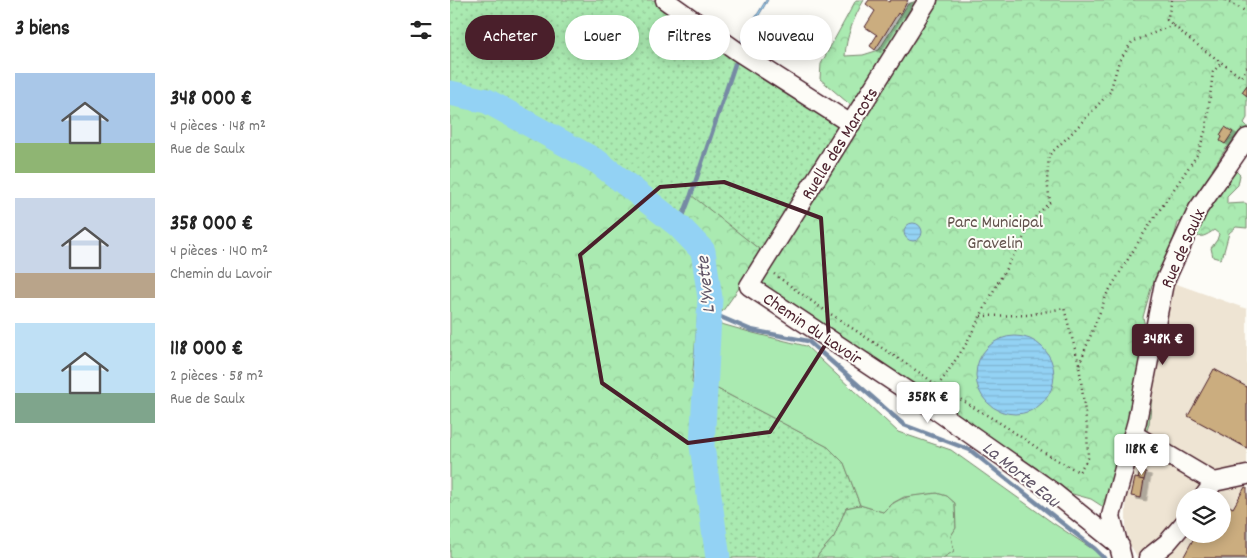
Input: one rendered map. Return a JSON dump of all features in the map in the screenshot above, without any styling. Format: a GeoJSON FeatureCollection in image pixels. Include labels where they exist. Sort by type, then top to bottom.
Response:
{"type":"FeatureCollection","features":[{"type":"Feature","properties":{"kind":"street"},"geometry":{"type":"LineString","coordinates":[[665,0],[737,50],[851,124]]}},
{"type":"Feature","properties":{"kind":"street","name":"Ruelle des Marcots"},"geometry":{"type":"LineString","coordinates":[[749,286],[928,0]]}},
{"type":"Feature","properties":{"kind":"street","name":"Rue de Saulx"},"geometry":{"type":"LineString","coordinates":[[1121,552],[1111,516],[1137,421],[1164,283],[1198,209],[1247,138]]}},
{"type":"Feature","properties":{"kind":"street","name":"Chemin du Lavoir"},"geometry":{"type":"LineString","coordinates":[[749,286],[938,411],[1053,492],[1121,552]]}},
{"type":"Feature","properties":{"kind":"street"},"geometry":{"type":"LineString","coordinates":[[1133,434],[1214,482]]}},
{"type":"Feature","properties":{"kind":"street"},"geometry":{"type":"LineString","coordinates":[[1210,488],[1214,482],[1247,475]]}},
{"type":"Feature","properties":{"kind":"street"},"geometry":{"type":"LineString","coordinates":[[1148,558],[1176,532]]}},
{"type":"Feature","properties":{"kind":"path"},"geometry":{"type":"LineString","coordinates":[[1172,0],[1167,20],[1241,76],[1247,68]]}},
{"type":"Feature","properties":{"kind":"path"},"geometry":{"type":"LineString","coordinates":[[1225,0],[1247,12]]}},
{"type":"Feature","properties":{"kind":"path"},"geometry":{"type":"LineString","coordinates":[[938,386],[965,346],[1036,216],[1050,202],[1047,181],[1049,155],[1110,92],[1119,61],[1132,42],[1173,25]]}},
{"type":"Feature","properties":{"kind":"path"},"geometry":{"type":"LineString","coordinates":[[1079,365],[1107,294],[1142,236],[1198,154],[1206,129],[1213,72],[1222,62]]}},
{"type":"Feature","properties":{"kind":"path"},"geometry":{"type":"LineString","coordinates":[[762,266],[938,386],[1000,423],[1048,455],[1079,472],[1088,458],[1087,428],[1079,365],[1064,308],[1028,316],[981,316]]}},
{"type":"Feature","properties":{"kind":"highlighted area"},"geometry":{"type":"Polygon","coordinates":[[[724,182],[821,218],[829,339],[770,432],[688,443],[602,383],[580,255],[660,187],[724,182]]]}},
{"type":"Feature","properties":{"kind":"shaded area"},"geometry":{"type":"Polygon","coordinates":[[[1171,282],[1247,309],[1247,558],[1138,558],[1130,545],[1126,529],[1126,494],[1149,424],[1162,308],[1171,282]]]}},
{"type":"Feature","properties":{"kind":"green space"},"geometry":{"type":"Polygon","coordinates":[[[450,0],[659,0],[680,15],[649,15],[649,60],[730,60],[730,50],[740,57],[740,60],[745,60],[839,126],[764,253],[691,196],[682,226],[598,162],[487,101],[450,93],[450,0]]]}},
{"type":"Feature","properties":{"kind":"green space","name":"Parc Municipal Gravelin"},"geometry":{"type":"Polygon","coordinates":[[[856,0],[864,0],[851,27],[845,56],[863,55],[879,50],[908,4],[919,0],[1247,0],[1247,118],[1244,123],[1247,126],[1247,142],[1232,148],[1227,147],[1212,170],[1233,168],[1240,175],[1238,185],[1227,196],[1227,204],[1247,204],[1247,228],[1236,227],[1229,233],[1223,255],[1220,259],[1213,257],[1211,248],[1219,234],[1214,230],[1204,236],[1196,236],[1190,230],[1185,219],[1178,223],[1169,260],[1152,285],[1143,317],[1145,327],[1143,366],[1152,398],[1149,424],[1126,494],[1106,500],[1105,508],[1091,499],[1069,493],[1043,472],[912,389],[762,284],[760,274],[854,108],[820,79],[823,60],[832,60],[832,44],[856,0]]]}},
{"type":"Feature","properties":{"kind":"green space"},"geometry":{"type":"Polygon","coordinates":[[[450,104],[482,110],[620,187],[673,228],[687,242],[695,260],[699,297],[692,383],[712,386],[706,434],[728,558],[450,558],[450,104]]]}},
{"type":"Feature","properties":{"kind":"green space"},"geometry":{"type":"Polygon","coordinates":[[[691,195],[764,253],[722,312],[715,309],[709,246],[682,226],[691,195]]]}},
{"type":"Feature","properties":{"kind":"green space"},"geometry":{"type":"Polygon","coordinates":[[[718,323],[806,346],[898,432],[951,450],[1053,523],[1106,558],[943,558],[954,551],[951,536],[956,528],[955,503],[947,496],[937,493],[904,497],[891,504],[883,512],[860,505],[844,463],[828,447],[712,386],[718,323]]]}},
{"type":"Feature","properties":{"kind":"green space"},"geometry":{"type":"Polygon","coordinates":[[[712,386],[828,447],[844,463],[860,505],[846,508],[834,537],[817,558],[728,558],[706,434],[712,386]]]}},
{"type":"Feature","properties":{"kind":"green space"},"geometry":{"type":"Polygon","coordinates":[[[937,493],[947,496],[955,503],[956,528],[951,536],[954,551],[950,558],[817,558],[834,537],[846,508],[860,505],[883,512],[902,499],[937,493]]]}},
{"type":"Feature","properties":{"kind":"water"},"geometry":{"type":"Polygon","coordinates":[[[766,0],[768,0],[759,15],[757,15],[766,0]]]}},
{"type":"Feature","properties":{"kind":"water"},"geometry":{"type":"Polygon","coordinates":[[[740,42],[738,51],[736,49],[740,42]]]}},
{"type":"Feature","properties":{"kind":"water"},"geometry":{"type":"Polygon","coordinates":[[[913,223],[919,226],[922,232],[919,238],[913,241],[907,238],[904,232],[907,226],[913,223]]]}},
{"type":"Feature","properties":{"kind":"water"},"geometry":{"type":"Polygon","coordinates":[[[1015,336],[1030,339],[1042,348],[1051,360],[1054,375],[1051,390],[1042,402],[1030,411],[1015,414],[1000,411],[988,402],[979,390],[976,375],[979,360],[988,348],[1000,339],[1015,336]]]}},
{"type":"Feature","properties":{"kind":"building"},"geometry":{"type":"Polygon","coordinates":[[[869,0],[886,0],[889,2],[890,0],[908,0],[900,15],[898,13],[875,50],[870,46],[877,35],[865,27],[875,11],[866,4],[869,0]]]}},
{"type":"Feature","properties":{"kind":"building"},"geometry":{"type":"Polygon","coordinates":[[[1247,85],[1247,96],[1242,92],[1247,85]]]}},
{"type":"Feature","properties":{"kind":"building"},"geometry":{"type":"Polygon","coordinates":[[[1225,127],[1233,132],[1225,144],[1220,141],[1222,137],[1220,135],[1225,127]]]}},
{"type":"Feature","properties":{"kind":"building"},"geometry":{"type":"Polygon","coordinates":[[[1214,369],[1247,387],[1247,448],[1188,416],[1214,369]]]}},
{"type":"Feature","properties":{"kind":"building"},"geometry":{"type":"Polygon","coordinates":[[[1140,471],[1146,472],[1144,480],[1138,479],[1140,471]]]}},
{"type":"Feature","properties":{"kind":"building"},"geometry":{"type":"Polygon","coordinates":[[[1135,478],[1144,480],[1141,498],[1131,496],[1135,478]]]}},
{"type":"Feature","properties":{"kind":"building"},"geometry":{"type":"Polygon","coordinates":[[[1245,487],[1247,488],[1247,558],[1183,558],[1191,543],[1231,543],[1231,507],[1233,508],[1245,487]]]}},
{"type":"Feature","properties":{"kind":"waterway"},"geometry":{"type":"LineString","coordinates":[[679,226],[735,64]]}},
{"type":"Feature","properties":{"kind":"waterway","name":"L'Yvette"},"geometry":{"type":"LineString","coordinates":[[450,93],[487,101],[598,162],[679,226],[703,251],[710,298],[702,446],[718,558]]}},
{"type":"Feature","properties":{"kind":"waterway","name":"La Morte Eau"},"geometry":{"type":"LineString","coordinates":[[709,312],[751,330],[808,341],[904,425],[970,450],[1104,558]]}}]}
